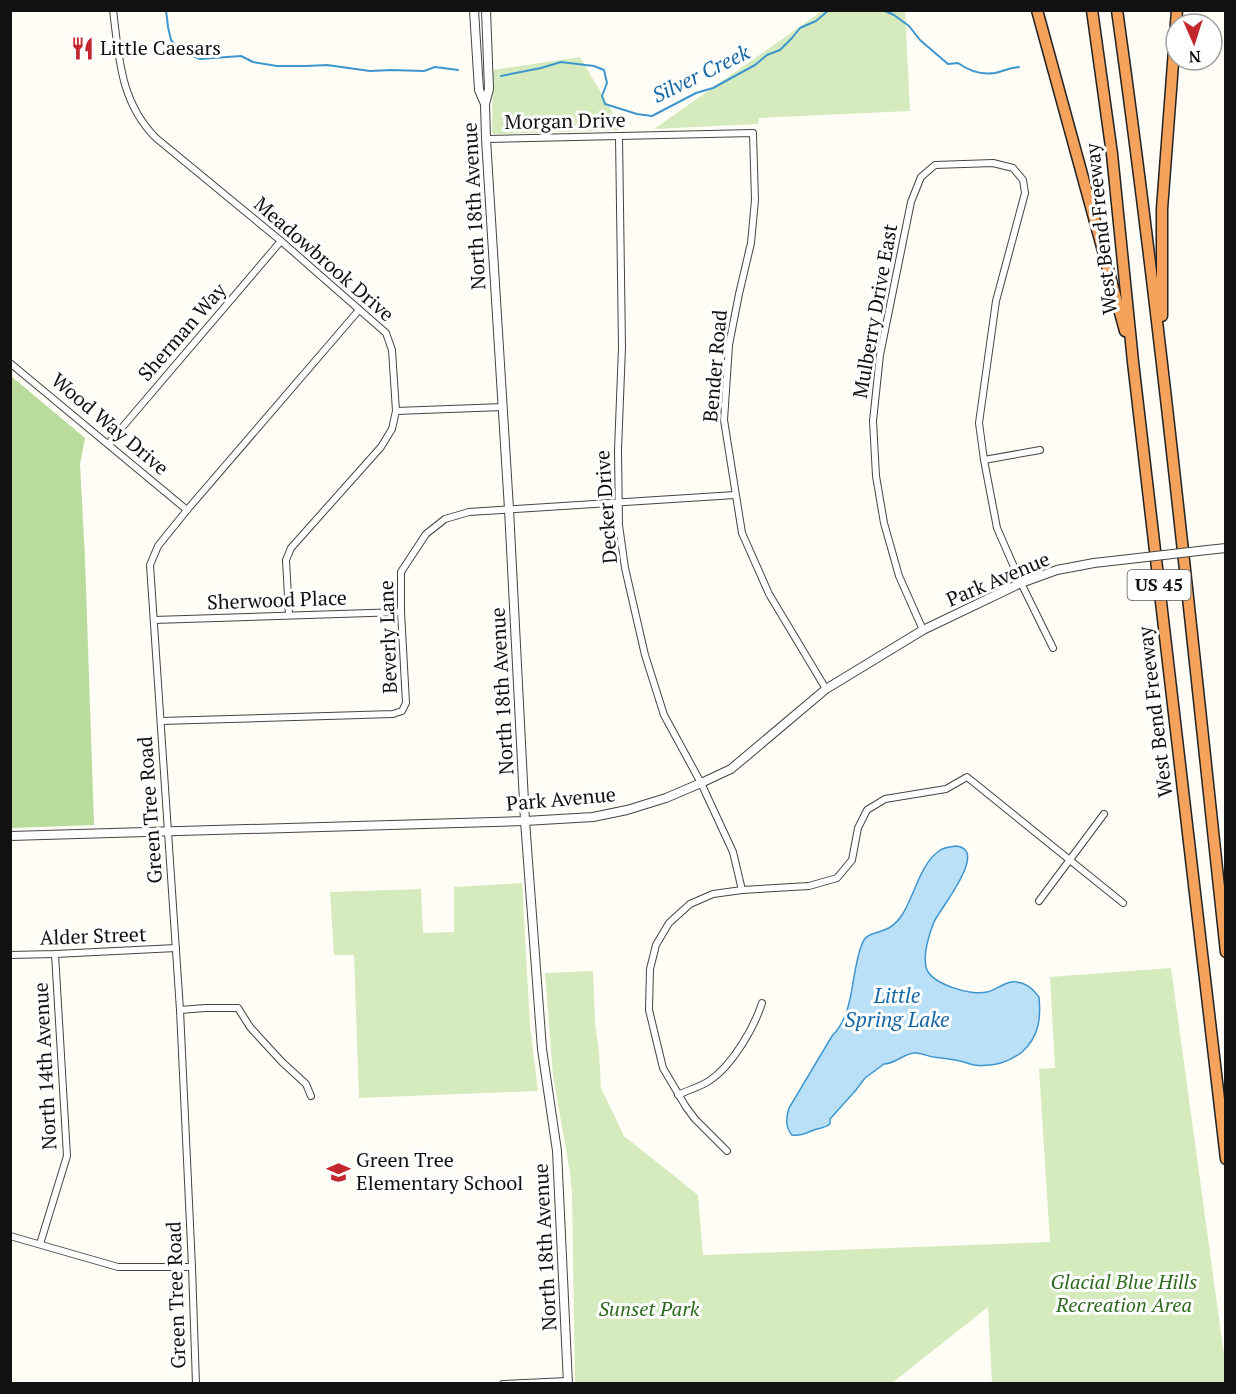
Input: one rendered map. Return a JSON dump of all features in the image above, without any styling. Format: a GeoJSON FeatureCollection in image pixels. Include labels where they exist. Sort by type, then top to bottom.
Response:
{"type":"FeatureCollection","features":[{"type":"Feature","properties":{"kind":"highway"},"geometry":{"type":"LineString","coordinates":[[1037,10],[1133,362]]}},
{"type":"Feature","properties":{"kind":"highway","name":"West Bend Freeway"},"geometry":{"type":"LineString","coordinates":[[1092,10],[1112,154],[1133,362],[1226,1160]]}},
{"type":"Feature","properties":{"kind":"highway","name":"US 45"},"geometry":{"type":"LineString","coordinates":[[1117,10],[1160,349],[1226,952]]}},
{"type":"Feature","properties":{"kind":"highway"},"geometry":{"type":"LineString","coordinates":[[1160,349],[1162,209],[1177,10]]}},
{"type":"Feature","properties":{"kind":"street","name":"Meadowbrook Drive"},"geometry":{"type":"LineString","coordinates":[[113,10],[122,72],[131,102],[144,125],[156,138],[281,241],[386,333],[392,350],[396,411],[392,429],[381,447],[291,548],[286,560],[289,615]]}},
{"type":"Feature","properties":{"kind":"street","name":"North 18th Avenue"},"geometry":{"type":"LineString","coordinates":[[474,10],[479,90],[485,104]]}},
{"type":"Feature","properties":{"kind":"street","name":"North 18th Avenue"},"geometry":{"type":"LineString","coordinates":[[486,10],[489,89],[485,104],[486,140],[509,509],[525,821],[542,1050],[556,1150],[568,1382]]}},
{"type":"Feature","properties":{"kind":"street","name":"Morgan Drive"},"geometry":{"type":"LineString","coordinates":[[486,140],[753,133]]}},
{"type":"Feature","properties":{"kind":"street","name":"Bender Road"},"geometry":{"type":"LineString","coordinates":[[753,133],[755,200],[752,243],[729,345],[724,420],[742,533],[769,594],[826,689]]}},
{"type":"Feature","properties":{"kind":"street","name":"Decker Drive"},"geometry":{"type":"LineString","coordinates":[[619,136],[622,347],[618,450],[619,525],[625,568],[645,655],[664,715],[701,783],[732,852],[742,890]]}},
{"type":"Feature","properties":{"kind":"street","name":"Mulberry Drive East"},"geometry":{"type":"LineString","coordinates":[[923,630],[899,576],[884,523],[876,476],[873,421],[880,355],[911,202],[921,177],[935,165],[993,163],[1013,168],[1023,180],[1025,193],[996,301],[988,356],[979,423],[984,460]]}},
{"type":"Feature","properties":{"kind":"street","name":"Sherman Way"},"geometry":{"type":"LineString","coordinates":[[108,444],[281,241]]}},
{"type":"Feature","properties":{"kind":"street","name":"Green Tree Road"},"geometry":{"type":"LineString","coordinates":[[196,1383],[180,1010],[150,565],[158,546],[187,510],[359,310]]}},
{"type":"Feature","properties":{"kind":"street","name":"Wood Way Drive"},"geometry":{"type":"LineString","coordinates":[[10,363],[187,510]]}},
{"type":"Feature","properties":{"kind":"street"},"geometry":{"type":"LineString","coordinates":[[396,411],[502,407]]}},
{"type":"Feature","properties":{"kind":"street"},"geometry":{"type":"LineString","coordinates":[[1040,450],[984,460],[997,528],[1053,648]]}},
{"type":"Feature","properties":{"kind":"street","name":"Beverly Lane"},"geometry":{"type":"LineString","coordinates":[[161,721],[393,714],[402,711],[406,703],[401,572],[426,534],[445,519],[469,512],[735,495]]}},
{"type":"Feature","properties":{"kind":"street","name":"Park Avenue"},"geometry":{"type":"LineString","coordinates":[[10,836],[525,821],[593,817],[627,810],[666,798],[731,769],[826,689],[923,630],[1021,583],[1057,570],[1094,563],[1226,548]]}},
{"type":"Feature","properties":{"kind":"street","name":"Sherwood Place"},"geometry":{"type":"LineString","coordinates":[[154,620],[401,612]]}},
{"type":"Feature","properties":{"kind":"street"},"geometry":{"type":"LineString","coordinates":[[727,1151],[695,1119],[663,1068],[649,1010],[650,969],[656,945],[669,923],[690,904],[714,894],[809,886],[837,878],[852,860],[858,828],[867,810],[885,799],[946,789],[967,777],[1123,903]]}},
{"type":"Feature","properties":{"kind":"street"},"geometry":{"type":"LineString","coordinates":[[1039,901],[1104,814]]}},
{"type":"Feature","properties":{"kind":"street","name":"Alder Street"},"geometry":{"type":"LineString","coordinates":[[10,955],[176,948]]}},
{"type":"Feature","properties":{"kind":"street","name":"North 14th Avenue"},"geometry":{"type":"LineString","coordinates":[[40,1244],[67,1156],[55,954]]}},
{"type":"Feature","properties":{"kind":"street"},"geometry":{"type":"LineString","coordinates":[[678,1095],[709,1081],[730,1061],[758,1017],[762,1003]]}},
{"type":"Feature","properties":{"kind":"street"},"geometry":{"type":"LineString","coordinates":[[180,1010],[238,1008],[250,1027],[306,1084],[311,1096]]}},
{"type":"Feature","properties":{"kind":"street"},"geometry":{"type":"LineString","coordinates":[[10,1236],[118,1267],[192,1267]]}},
{"type":"Feature","properties":{"kind":"street"},"geometry":{"type":"LineString","coordinates":[[503,1383],[568,1382]]}},
{"type":"Feature","properties":{"kind":"green space"},"geometry":{"type":"Polygon","coordinates":[[[822,11],[905,11],[910,111],[759,118],[758,124],[654,129],[822,11]]]}},
{"type":"Feature","properties":{"kind":"green space"},"geometry":{"type":"Polygon","coordinates":[[[580,57],[623,130],[494,134],[492,132],[493,70],[580,57]]]}},
{"type":"Feature","properties":{"kind":"green space"},"geometry":{"type":"Polygon","coordinates":[[[11,376],[85,438],[80,464],[94,825],[11,828],[11,376]]]}},
{"type":"Feature","properties":{"kind":"green space"},"geometry":{"type":"Polygon","coordinates":[[[522,883],[530,1026],[538,1091],[359,1098],[354,955],[334,955],[330,892],[421,889],[423,933],[454,932],[454,887],[522,883]]]}},
{"type":"Feature","properties":{"kind":"green space"},"geometry":{"type":"Polygon","coordinates":[[[1171,968],[1225,1362],[1225,1383],[992,1383],[988,1307],[892,1383],[575,1383],[572,1193],[553,1075],[545,973],[593,971],[601,1088],[624,1136],[698,1195],[703,1255],[1050,1242],[1039,1069],[1055,1068],[1050,977],[1171,968]]]}},
{"type":"Feature","properties":{"kind":"water","name":"Little Spring Lake"},"geometry":{"type":"Polygon","coordinates":[[[956,846],[965,850],[968,857],[960,881],[934,922],[928,938],[926,967],[935,979],[971,992],[987,992],[1013,982],[1030,987],[1039,997],[1040,1005],[1038,1027],[1032,1040],[1017,1056],[993,1065],[974,1065],[919,1053],[906,1055],[884,1064],[865,1078],[830,1119],[830,1124],[804,1134],[792,1135],[787,1122],[789,1108],[845,1016],[858,955],[864,940],[896,922],[906,908],[922,872],[932,857],[943,849],[956,846]]]}},
{"type":"Feature","properties":{"kind":"waterway","name":"Silver Creek"},"geometry":{"type":"LineString","coordinates":[[166,10],[171,40],[184,53],[200,59],[241,56],[253,62],[277,66],[327,65],[370,71],[424,71],[435,67],[458,70]]}},
{"type":"Feature","properties":{"kind":"waterway","name":"Silver Creek"},"geometry":{"type":"LineString","coordinates":[[501,76],[561,62],[594,66],[604,70],[607,83],[602,96],[605,104],[652,116],[696,93],[713,88],[755,65],[767,55],[780,50],[800,28],[816,21],[829,10]]}},
{"type":"Feature","properties":{"kind":"waterway","name":"Silver Creek"},"geometry":{"type":"LineString","coordinates":[[883,10],[909,26],[920,40],[948,64],[958,63],[980,73],[995,73],[1019,67]]}},
{"type":"Feature","properties":{"kind":"place","name":"Little Caesars"},"geometry":{"type":"Point","coordinates":[82,48]}},
{"type":"Feature","properties":{"kind":"place","name":"Green Tree Elementary School"},"geometry":{"type":"Point","coordinates":[338,1172]}},
{"type":"Feature","properties":{"kind":"park label","name":"Glacial Blue Hills Recreation Area"},"geometry":{"type":"Point","coordinates":[1124,1294]}},
{"type":"Feature","properties":{"kind":"park label","name":"Sunset Park"},"geometry":{"type":"Point","coordinates":[649,1309]}}]}
